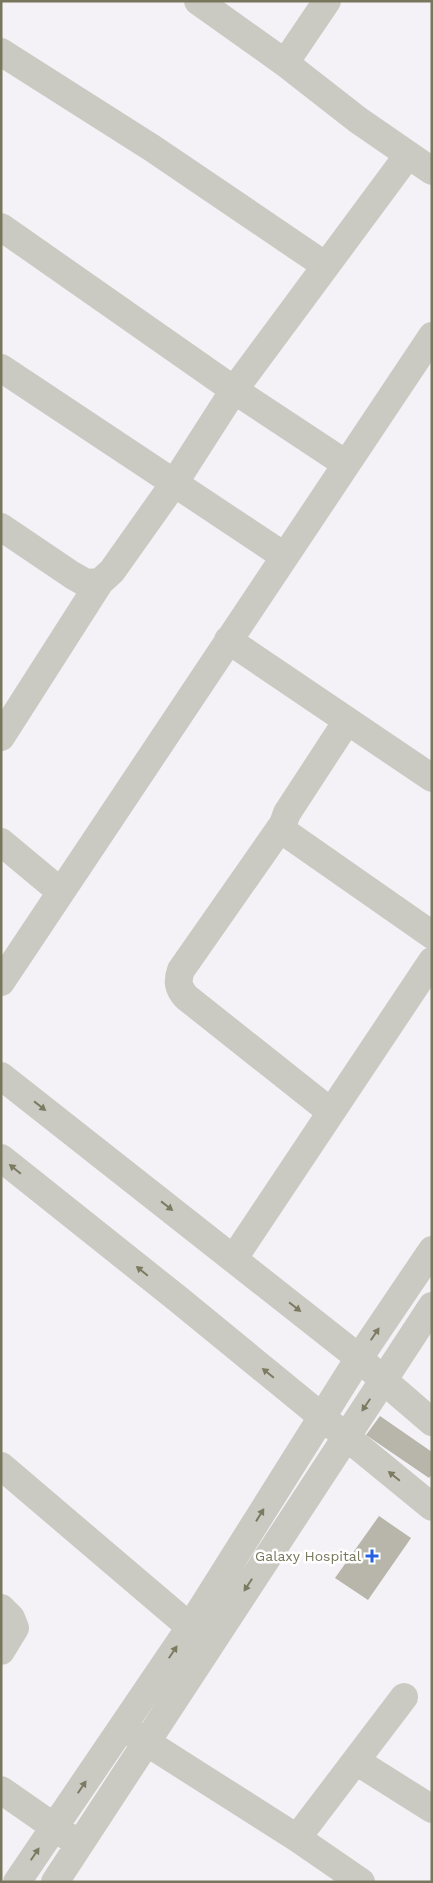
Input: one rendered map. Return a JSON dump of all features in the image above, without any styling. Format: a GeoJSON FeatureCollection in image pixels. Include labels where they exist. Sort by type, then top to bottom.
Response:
{"type":"FeatureCollection","features":[{"type":"Feature","properties":{"kind":"street"},"geometry":{"type":"LineString","coordinates":[[198,1],[285,63],[358,120],[432,171]]}},
{"type":"Feature","properties":{"kind":"street"},"geometry":{"type":"LineString","coordinates":[[285,63],[327,1]]}},
{"type":"Feature","properties":{"kind":"street"},"geometry":{"type":"LineString","coordinates":[[1,52],[152,148],[326,266]]}},
{"type":"Feature","properties":{"kind":"street"},"geometry":{"type":"LineString","coordinates":[[1,737],[100,582],[112,571],[174,482],[234,390],[408,155]]}},
{"type":"Feature","properties":{"kind":"street"},"geometry":{"type":"LineString","coordinates":[[1,227],[234,390],[346,464]]}},
{"type":"Feature","properties":{"kind":"street"},"geometry":{"type":"LineString","coordinates":[[1,982],[432,336]]}},
{"type":"Feature","properties":{"kind":"street"},"geometry":{"type":"LineString","coordinates":[[1,368],[284,556]]}},
{"type":"Feature","properties":{"kind":"street"},"geometry":{"type":"LineString","coordinates":[[1,527],[86,583],[100,582]]}},
{"type":"Feature","properties":{"kind":"street"},"geometry":{"type":"LineString","coordinates":[[228,640],[346,722],[432,778]]}},
{"type":"Feature","properties":{"kind":"street"},"geometry":{"type":"LineString","coordinates":[[331,1112],[186,997],[180,989],[178,979],[181,970],[283,824],[287,813],[346,722]]}},
{"type":"Feature","properties":{"kind":"street"},"geometry":{"type":"LineString","coordinates":[[283,824],[286,833],[432,935]]}},
{"type":"Feature","properties":{"kind":"street"},"geometry":{"type":"LineString","coordinates":[[1,842],[61,892]]}},
{"type":"Feature","properties":{"kind":"street"},"geometry":{"type":"LineString","coordinates":[[234,1258],[432,962]]}},
{"type":"Feature","properties":{"kind":"street"},"geometry":{"type":"LineString","coordinates":[[1,1076],[359,1358],[432,1422]]}},
{"type":"Feature","properties":{"kind":"street"},"geometry":{"type":"LineString","coordinates":[[1,1158],[432,1507]]}},
{"type":"Feature","properties":{"kind":"street"},"geometry":{"type":"LineString","coordinates":[[56,1882],[146,1743],[200,1636],[322,1417],[359,1358],[432,1250]]}},
{"type":"Feature","properties":{"kind":"street"},"geometry":{"type":"LineString","coordinates":[[17,1882],[122,1727],[200,1636],[346,1436],[432,1306]]}},
{"type":"Feature","properties":{"kind":"street"},"geometry":{"type":"LineString","coordinates":[[1,1466],[200,1636]]}},
{"type":"Feature","properties":{"kind":"street"},"geometry":{"type":"LineString","coordinates":[[1,1608],[11,1618],[16,1628],[1,1651]]}},
{"type":"Feature","properties":{"kind":"street"},"geometry":{"type":"LineString","coordinates":[[297,1838],[404,1697]]}},
{"type":"Feature","properties":{"kind":"street"},"geometry":{"type":"LineString","coordinates":[[122,1727],[297,1838],[361,1882]]}},
{"type":"Feature","properties":{"kind":"street"},"geometry":{"type":"LineString","coordinates":[[356,1761],[432,1810]]}},
{"type":"Feature","properties":{"kind":"street"},"geometry":{"type":"LineString","coordinates":[[1,1790],[80,1845]]}},
{"type":"Feature","properties":{"kind":"building"},"geometry":{"type":"Polygon","coordinates":[[[380,1416],[432,1452],[432,1474],[429,1478],[366,1435],[380,1416]]]}},
{"type":"Feature","properties":{"kind":"building"},"geometry":{"type":"Polygon","coordinates":[[[379,1516],[411,1538],[368,1600],[335,1578],[379,1516]]]}},
{"type":"Feature","properties":{"kind":"place","name":"Galaxy Hospital"},"geometry":{"type":"Point","coordinates":[372,1556]}}]}
